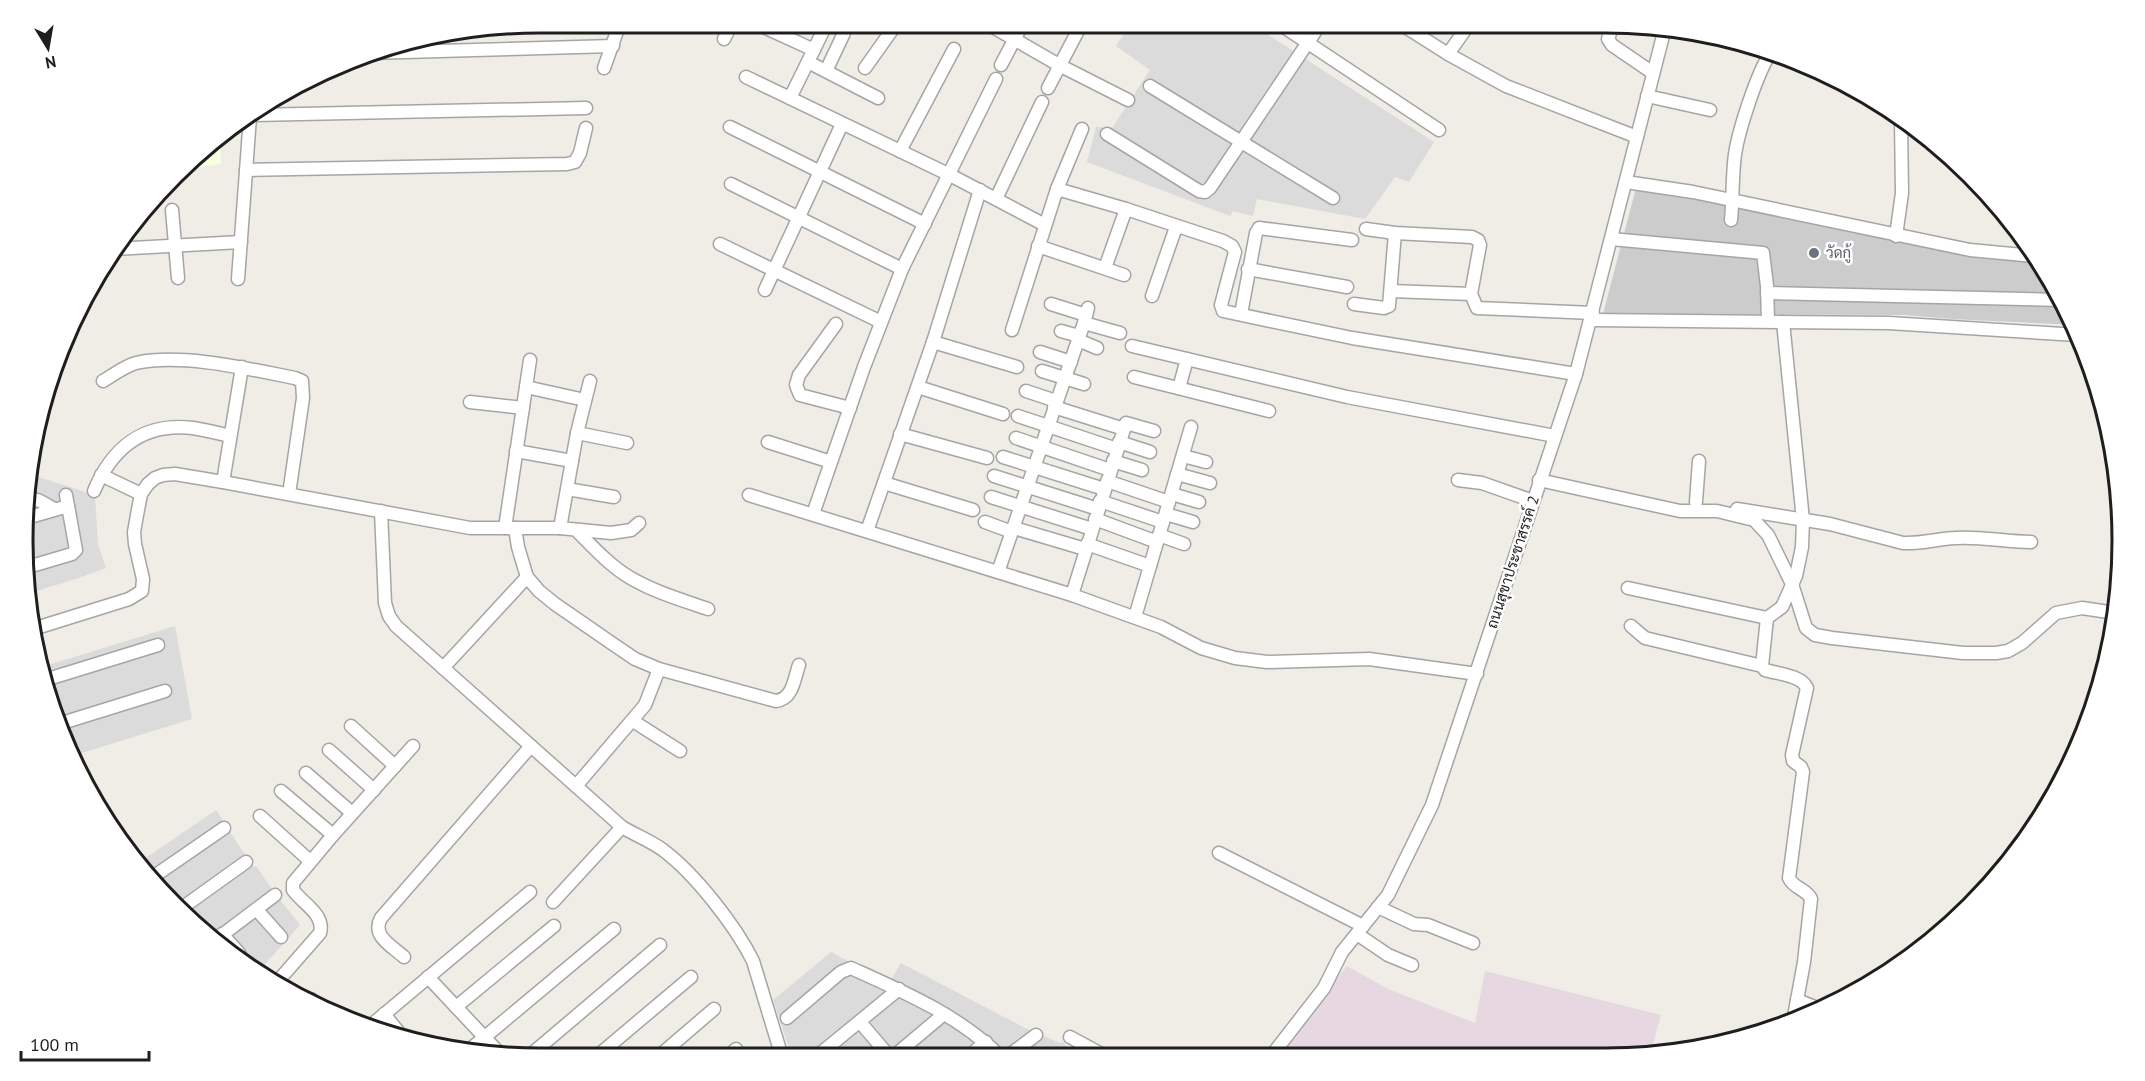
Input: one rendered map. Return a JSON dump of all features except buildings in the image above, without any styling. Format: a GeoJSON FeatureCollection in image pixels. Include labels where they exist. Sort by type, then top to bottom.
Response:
{"type":"FeatureCollection","features":[{"type":"Feature","properties":{"kind":"street"},"geometry":{"type":"LineString","coordinates":[[604,68],[617,33]]}},
{"type":"Feature","properties":{"kind":"street"},"geometry":{"type":"LineString","coordinates":[[724,39],[727,33]]}},
{"type":"Feature","properties":{"kind":"street"},"geometry":{"type":"LineString","coordinates":[[777,33],[814,50]]}},
{"type":"Feature","properties":{"kind":"street"},"geometry":{"type":"LineString","coordinates":[[790,98],[822,33]]}},
{"type":"Feature","properties":{"kind":"street"},"geometry":{"type":"LineString","coordinates":[[826,71],[844,33]]}},
{"type":"Feature","properties":{"kind":"street"},"geometry":{"type":"LineString","coordinates":[[866,68],[890,33]]}},
{"type":"Feature","properties":{"kind":"street"},"geometry":{"type":"LineString","coordinates":[[1004,33],[1059,65],[1128,99]]}},
{"type":"Feature","properties":{"kind":"street"},"geometry":{"type":"LineString","coordinates":[[1001,64],[1017,33]]}},
{"type":"Feature","properties":{"kind":"street"},"geometry":{"type":"LineString","coordinates":[[1048,88],[1077,33]]}},
{"type":"Feature","properties":{"kind":"street"},"geometry":{"type":"LineString","coordinates":[[1294,33],[1439,130]]}},
{"type":"Feature","properties":{"kind":"street"},"geometry":{"type":"LineString","coordinates":[[1107,134],[1199,191],[1205,192],[1210,188],[1314,33]]}},
{"type":"Feature","properties":{"kind":"street"},"geometry":{"type":"LineString","coordinates":[[1415,33],[1506,86],[1637,137]]}},
{"type":"Feature","properties":{"kind":"street"},"geometry":{"type":"LineString","coordinates":[[1448,54],[1463,33]]}},
{"type":"Feature","properties":{"kind":"street"},"geometry":{"type":"LineString","coordinates":[[1610,33],[1608,39],[1612,45],[1653,73]]}},
{"type":"Feature","properties":{"kind":"street","name":"ถนนสุขาประชาสรรค์ 2"},"geometry":{"type":"LineString","coordinates":[[1277,1048],[1324,988],[1342,952],[1388,895],[1432,805],[1576,374],[1663,36]]}},
{"type":"Feature","properties":{"kind":"street"},"geometry":{"type":"LineString","coordinates":[[402,52],[613,46]]}},
{"type":"Feature","properties":{"kind":"street"},"geometry":{"type":"LineString","coordinates":[[900,151],[954,49]]}},
{"type":"Feature","properties":{"kind":"street"},"geometry":{"type":"LineString","coordinates":[[1731,220],[1735,154],[1751,99],[1768,60]]}},
{"type":"Feature","properties":{"kind":"street"},"geometry":{"type":"LineString","coordinates":[[808,62],[878,98]]}},
{"type":"Feature","properties":{"kind":"street"},"geometry":{"type":"LineString","coordinates":[[746,77],[950,175],[1045,225]]}},
{"type":"Feature","properties":{"kind":"street"},"geometry":{"type":"LineString","coordinates":[[813,514],[902,269],[996,79]]}},
{"type":"Feature","properties":{"kind":"street"},"geometry":{"type":"LineString","coordinates":[[1150,86],[1334,198]]}},
{"type":"Feature","properties":{"kind":"street"},"geometry":{"type":"LineString","coordinates":[[1647,96],[1710,110]]}},
{"type":"Feature","properties":{"kind":"street"},"geometry":{"type":"LineString","coordinates":[[996,199],[1042,102]]}},
{"type":"Feature","properties":{"kind":"street"},"geometry":{"type":"LineString","coordinates":[[264,116],[586,108]]}},
{"type":"Feature","properties":{"kind":"street"},"geometry":{"type":"LineString","coordinates":[[765,290],[842,124]]}},
{"type":"Feature","properties":{"kind":"street"},"geometry":{"type":"LineString","coordinates":[[237,279],[250,125]]}},
{"type":"Feature","properties":{"kind":"street"},"geometry":{"type":"LineString","coordinates":[[730,127],[925,224]]}},
{"type":"Feature","properties":{"kind":"street"},"geometry":{"type":"LineString","coordinates":[[246,170],[567,164],[575,162],[580,153],[586,128]]}},
{"type":"Feature","properties":{"kind":"street"},"geometry":{"type":"LineString","coordinates":[[1012,330],[1057,189],[1082,129]]}},
{"type":"Feature","properties":{"kind":"street"},"geometry":{"type":"LineString","coordinates":[[1896,236],[1902,193],[1901,130]]}},
{"type":"Feature","properties":{"kind":"street"},"geometry":{"type":"LineString","coordinates":[[1626,182],[1693,192],[1970,250],[2023,254]]}},
{"type":"Feature","properties":{"kind":"street"},"geometry":{"type":"LineString","coordinates":[[730,184],[902,269]]}},
{"type":"Feature","properties":{"kind":"street"},"geometry":{"type":"LineString","coordinates":[[1057,189],[1126,209],[1232,246],[1235,252],[1221,305],[1223,311],[1352,338],[1576,374]]}},
{"type":"Feature","properties":{"kind":"street"},"geometry":{"type":"LineString","coordinates":[[867,531],[933,342],[980,190]]}},
{"type":"Feature","properties":{"kind":"street"},"geometry":{"type":"LineString","coordinates":[[1105,268],[1126,209]]}},
{"type":"Feature","properties":{"kind":"street"},"geometry":{"type":"LineString","coordinates":[[172,210],[178,278]]}},
{"type":"Feature","properties":{"kind":"street"},"geometry":{"type":"LineString","coordinates":[[1152,296],[1176,227]]}},
{"type":"Feature","properties":{"kind":"street"},"geometry":{"type":"LineString","coordinates":[[1241,314],[1248,269],[1256,233],[1260,228],[1352,240]]}},
{"type":"Feature","properties":{"kind":"street"},"geometry":{"type":"LineString","coordinates":[[1366,229],[1395,233],[1472,237],[1478,240],[1480,245],[1471,294],[1477,308],[1592,317],[1889,323],[2068,334]]}},
{"type":"Feature","properties":{"kind":"street"},"geometry":{"type":"LineString","coordinates":[[1354,304],[1384,308],[1389,306],[1395,233]]}},
{"type":"Feature","properties":{"kind":"street"},"geometry":{"type":"LineString","coordinates":[[1611,239],[1762,253],[1768,321]]}},
{"type":"Feature","properties":{"kind":"street"},"geometry":{"type":"LineString","coordinates":[[127,248],[241,242]]}},
{"type":"Feature","properties":{"kind":"street"},"geometry":{"type":"LineString","coordinates":[[720,243],[881,322]]}},
{"type":"Feature","properties":{"kind":"street"},"geometry":{"type":"LineString","coordinates":[[1038,246],[1124,274]]}},
{"type":"Feature","properties":{"kind":"street"},"geometry":{"type":"LineString","coordinates":[[1248,269],[1347,287]]}},
{"type":"Feature","properties":{"kind":"street"},"geometry":{"type":"LineString","coordinates":[[1391,291],[1471,294]]}},
{"type":"Feature","properties":{"kind":"street"},"geometry":{"type":"LineString","coordinates":[[1767,293],[2051,300]]}},
{"type":"Feature","properties":{"kind":"street"},"geometry":{"type":"LineString","coordinates":[[1051,304],[1086,315],[1119,333]]}},
{"type":"Feature","properties":{"kind":"street"},"geometry":{"type":"LineString","coordinates":[[998,572],[1086,315]]}},
{"type":"Feature","properties":{"kind":"street"},"geometry":{"type":"LineString","coordinates":[[1762,666],[1767,618],[1782,607],[1801,559],[1803,520],[1783,322]]}},
{"type":"Feature","properties":{"kind":"street"},"geometry":{"type":"LineString","coordinates":[[836,324],[799,375],[796,385],[800,394],[850,408]]}},
{"type":"Feature","properties":{"kind":"street"},"geometry":{"type":"LineString","coordinates":[[1061,331],[1097,348]]}},
{"type":"Feature","properties":{"kind":"street"},"geometry":{"type":"LineString","coordinates":[[933,342],[1017,366]]}},
{"type":"Feature","properties":{"kind":"street"},"geometry":{"type":"LineString","coordinates":[[1132,346],[1347,397],[1555,436]]}},
{"type":"Feature","properties":{"kind":"street"},"geometry":{"type":"LineString","coordinates":[[1040,352],[1071,362]]}},
{"type":"Feature","properties":{"kind":"street"},"geometry":{"type":"LineString","coordinates":[[1179,388],[1187,359]]}},
{"type":"Feature","properties":{"kind":"street"},"geometry":{"type":"LineString","coordinates":[[103,381],[133,364],[155,360],[242,367],[302,381],[303,398],[289,494]]}},
{"type":"Feature","properties":{"kind":"street"},"geometry":{"type":"LineString","coordinates":[[530,360],[516,451],[510,528],[527,577],[539,591],[573,618],[635,659],[659,669],[776,701],[788,697],[799,665]]}},
{"type":"Feature","properties":{"kind":"street"},"geometry":{"type":"LineString","coordinates":[[223,482],[242,367]]}},
{"type":"Feature","properties":{"kind":"street"},"geometry":{"type":"LineString","coordinates":[[1042,371],[1083,384]]}},
{"type":"Feature","properties":{"kind":"street"},"geometry":{"type":"LineString","coordinates":[[1134,377],[1269,411]]}},
{"type":"Feature","properties":{"kind":"street"},"geometry":{"type":"LineString","coordinates":[[560,528],[577,433],[590,381]]}},
{"type":"Feature","properties":{"kind":"street"},"geometry":{"type":"LineString","coordinates":[[526,387],[585,400]]}},
{"type":"Feature","properties":{"kind":"street"},"geometry":{"type":"LineString","coordinates":[[918,387],[1003,414]]}},
{"type":"Feature","properties":{"kind":"street"},"geometry":{"type":"LineString","coordinates":[[1026,391],[1124,429]]}},
{"type":"Feature","properties":{"kind":"street"},"geometry":{"type":"LineString","coordinates":[[470,402],[523,408]]}},
{"type":"Feature","properties":{"kind":"street"},"geometry":{"type":"LineString","coordinates":[[1018,416],[1047,426],[1150,452]]}},
{"type":"Feature","properties":{"kind":"street"},"geometry":{"type":"LineString","coordinates":[[1071,595],[1126,423],[1154,431]]}},
{"type":"Feature","properties":{"kind":"street"},"geometry":{"type":"LineString","coordinates":[[1135,617],[1191,427]]}},
{"type":"Feature","properties":{"kind":"street"},"geometry":{"type":"LineString","coordinates":[[94,491],[101,475],[122,447],[133,438],[152,431],[192,428],[230,436]]}},
{"type":"Feature","properties":{"kind":"street"},"geometry":{"type":"LineString","coordinates":[[577,433],[627,443]]}},
{"type":"Feature","properties":{"kind":"street"},"geometry":{"type":"LineString","coordinates":[[900,434],[987,458]]}},
{"type":"Feature","properties":{"kind":"street"},"geometry":{"type":"LineString","coordinates":[[1016,438],[1170,498],[1199,502]]}},
{"type":"Feature","properties":{"kind":"street"},"geometry":{"type":"LineString","coordinates":[[768,442],[831,462]]}},
{"type":"Feature","properties":{"kind":"street"},"geometry":{"type":"LineString","coordinates":[[516,451],[572,461]]}},
{"type":"Feature","properties":{"kind":"street"},"geometry":{"type":"LineString","coordinates":[[1183,456],[1206,462]]}},
{"type":"Feature","properties":{"kind":"street"},"geometry":{"type":"LineString","coordinates":[[1004,457],[1034,466],[1109,475],[1142,470]]}},
{"type":"Feature","properties":{"kind":"street"},"geometry":{"type":"LineString","coordinates":[[1696,502],[1699,461]]}},
{"type":"Feature","properties":{"kind":"street"},"geometry":{"type":"LineString","coordinates":[[41,627],[129,599],[142,591],[144,586],[134,532],[141,494],[148,484],[163,475],[175,474],[223,482],[471,528],[560,528],[624,532],[631,530],[639,523]]}},
{"type":"Feature","properties":{"kind":"street"},"geometry":{"type":"LineString","coordinates":[[1177,474],[1210,483]]}},
{"type":"Feature","properties":{"kind":"street"},"geometry":{"type":"LineString","coordinates":[[101,475],[141,494]]}},
{"type":"Feature","properties":{"kind":"street"},"geometry":{"type":"LineString","coordinates":[[994,476],[1158,539],[1184,544]]}},
{"type":"Feature","properties":{"kind":"street"},"geometry":{"type":"LineString","coordinates":[[1458,480],[1482,483],[1533,501]]}},
{"type":"Feature","properties":{"kind":"street"},"geometry":{"type":"LineString","coordinates":[[1539,480],[1674,509],[1717,511],[1754,520],[1768,535],[1792,584],[1806,628],[1815,635],[1832,639],[1963,653],[2007,651],[2022,643],[2056,613],[2067,609],[2082,608],[2107,612]]}},
{"type":"Feature","properties":{"kind":"street"},"geometry":{"type":"LineString","coordinates":[[884,483],[973,510]]}},
{"type":"Feature","properties":{"kind":"street"},"geometry":{"type":"LineString","coordinates":[[567,489],[614,497]]}},
{"type":"Feature","properties":{"kind":"street"},"geometry":{"type":"LineString","coordinates":[[749,495],[1071,595],[1161,627],[1201,648],[1235,658],[1267,662],[1369,659],[1477,674]]}},
{"type":"Feature","properties":{"kind":"street"},"geometry":{"type":"LineString","coordinates":[[991,497],[1020,506],[1096,515],[1164,518],[1194,522]]}},
{"type":"Feature","properties":{"kind":"street"},"geometry":{"type":"LineString","coordinates":[[35,499],[54,509]]}},
{"type":"Feature","properties":{"kind":"street"},"geometry":{"type":"LineString","coordinates":[[34,516],[54,509],[67,501],[76,550],[72,554],[34,565]]}},
{"type":"Feature","properties":{"kind":"street"},"geometry":{"type":"LineString","coordinates":[[1674,509],[1696,502],[1842,526],[1903,543],[1914,544],[1956,538],[2031,542]]}},
{"type":"Feature","properties":{"kind":"street"},"geometry":{"type":"LineString","coordinates":[[381,511],[385,603],[389,616],[396,626],[622,827],[661,849],[695,879],[746,946],[753,961],[779,1048]]}},
{"type":"Feature","properties":{"kind":"street"},"geometry":{"type":"LineString","coordinates":[[985,522],[1086,547],[1150,566]]}},
{"type":"Feature","properties":{"kind":"street"},"geometry":{"type":"LineString","coordinates":[[576,530],[614,567],[628,577],[669,596],[708,609]]}},
{"type":"Feature","properties":{"kind":"street"},"geometry":{"type":"LineString","coordinates":[[443,668],[527,577]]}},
{"type":"Feature","properties":{"kind":"street"},"geometry":{"type":"LineString","coordinates":[[1628,588],[1767,618]]}},
{"type":"Feature","properties":{"kind":"street"},"geometry":{"type":"LineString","coordinates":[[1631,626],[1645,638],[1762,666],[1765,670],[1799,679],[1807,688],[1792,755],[1793,761],[1801,767],[1803,772],[1789,878],[1791,884],[1809,893],[1811,899],[1804,962],[1795,1011]]}},
{"type":"Feature","properties":{"kind":"street"},"geometry":{"type":"LineString","coordinates":[[52,678],[158,645]]}},
{"type":"Feature","properties":{"kind":"street"},"geometry":{"type":"LineString","coordinates":[[576,786],[645,705],[659,669]]}},
{"type":"Feature","properties":{"kind":"street"},"geometry":{"type":"LineString","coordinates":[[67,722],[165,691]]}},
{"type":"Feature","properties":{"kind":"street"},"geometry":{"type":"LineString","coordinates":[[633,721],[680,751]]}},
{"type":"Feature","properties":{"kind":"street"},"geometry":{"type":"LineString","coordinates":[[351,726],[395,766]]}},
{"type":"Feature","properties":{"kind":"street"},"geometry":{"type":"LineString","coordinates":[[282,977],[320,933],[321,927],[317,915],[298,898],[293,890],[293,883],[413,746]]}},
{"type":"Feature","properties":{"kind":"street"},"geometry":{"type":"LineString","coordinates":[[404,957],[379,936],[378,924],[381,918],[531,746]]}},
{"type":"Feature","properties":{"kind":"street"},"geometry":{"type":"LineString","coordinates":[[329,750],[374,790]]}},
{"type":"Feature","properties":{"kind":"street"},"geometry":{"type":"LineString","coordinates":[[306,773],[352,813]]}},
{"type":"Feature","properties":{"kind":"street"},"geometry":{"type":"LineString","coordinates":[[282,791],[333,835]]}},
{"type":"Feature","properties":{"kind":"street"},"geometry":{"type":"LineString","coordinates":[[260,816],[310,861]]}},
{"type":"Feature","properties":{"kind":"street"},"geometry":{"type":"LineString","coordinates":[[554,902],[622,827]]}},
{"type":"Feature","properties":{"kind":"street"},"geometry":{"type":"LineString","coordinates":[[158,874],[224,828]]}},
{"type":"Feature","properties":{"kind":"street"},"geometry":{"type":"LineString","coordinates":[[1219,853],[1360,930],[1388,955],[1412,965]]}},
{"type":"Feature","properties":{"kind":"street"},"geometry":{"type":"LineString","coordinates":[[187,904],[246,862]]}},
{"type":"Feature","properties":{"kind":"street"},"geometry":{"type":"LineString","coordinates":[[376,1021],[530,892]]}},
{"type":"Feature","properties":{"kind":"street"},"geometry":{"type":"LineString","coordinates":[[222,935],[275,895]]}},
{"type":"Feature","properties":{"kind":"street"},"geometry":{"type":"LineString","coordinates":[[1378,907],[1414,924],[1428,925],[1473,943]]}},
{"type":"Feature","properties":{"kind":"street"},"geometry":{"type":"LineString","coordinates":[[257,910],[281,937]]}},
{"type":"Feature","properties":{"kind":"street"},"geometry":{"type":"LineString","coordinates":[[456,1007],[554,926]]}},
{"type":"Feature","properties":{"kind":"street"},"geometry":{"type":"LineString","coordinates":[[477,1044],[614,929]]}},
{"type":"Feature","properties":{"kind":"street"},"geometry":{"type":"LineString","coordinates":[[539,1048],[660,945]]}},
{"type":"Feature","properties":{"kind":"street"},"geometry":{"type":"LineString","coordinates":[[787,1018],[851,968],[899,989],[944,1014],[971,1030],[992,1048]]}},
{"type":"Feature","properties":{"kind":"street"},"geometry":{"type":"LineString","coordinates":[[428,977],[492,1046]]}},
{"type":"Feature","properties":{"kind":"street"},"geometry":{"type":"LineString","coordinates":[[607,1048],[691,977]]}},
{"type":"Feature","properties":{"kind":"street"},"geometry":{"type":"LineString","coordinates":[[826,1048],[899,989]]}},
{"type":"Feature","properties":{"kind":"street"},"geometry":{"type":"LineString","coordinates":[[1797,1000],[1809,1005]]}},
{"type":"Feature","properties":{"kind":"street"},"geometry":{"type":"LineString","coordinates":[[668,1048],[714,1009]]}},
{"type":"Feature","properties":{"kind":"street"},"geometry":{"type":"LineString","coordinates":[[384,1014],[394,1026]]}},
{"type":"Feature","properties":{"kind":"street"},"geometry":{"type":"LineString","coordinates":[[907,1048],[944,1014]]}},
{"type":"Feature","properties":{"kind":"street"},"geometry":{"type":"LineString","coordinates":[[860,1022],[882,1048]]}},
{"type":"Feature","properties":{"kind":"street"},"geometry":{"type":"LineString","coordinates":[[1019,1048],[1036,1035]]}},
{"type":"Feature","properties":{"kind":"street"},"geometry":{"type":"LineString","coordinates":[[1070,1037],[1090,1048]]}},
{"type":"Feature","properties":{"kind":"street"},"geometry":{"type":"LineString","coordinates":[[979,1048],[986,1042]]}},
{"type":"Feature","properties":{"kind":"shaded area"},"geometry":{"type":"Polygon","coordinates":[[[1124,33],[1265,33],[1434,142],[1409,182],[1395,177],[1365,219],[1257,199],[1253,216],[1233,211],[1230,216],[1087,162],[1096,127],[1112,128],[1150,70],[1116,46],[1124,33]]]}},
{"type":"Feature","properties":{"kind":"shaded area"},"geometry":{"type":"Polygon","coordinates":[[[220,147],[221,164],[197,168],[220,147]]]}},
{"type":"Feature","properties":{"kind":"shaded area","name":"วัดกู้"},"geometry":{"type":"Polygon","coordinates":[[[1637,184],[1896,236],[2022,253],[2044,287],[2064,325],[1905,315],[1603,314],[1637,184]]]}},
{"type":"Feature","properties":{"kind":"shaded area"},"geometry":{"type":"Polygon","coordinates":[[[37,477],[95,496],[98,544],[106,568],[36,591],[33,540],[37,477]]]}},
{"type":"Feature","properties":{"kind":"shaded area"},"geometry":{"type":"Polygon","coordinates":[[[175,626],[192,719],[80,754],[60,704],[48,665],[175,626]]]}},
{"type":"Feature","properties":{"kind":"shaded area"},"geometry":{"type":"Polygon","coordinates":[[[216,810],[253,867],[256,866],[300,925],[264,965],[206,922],[145,858],[216,810]]]}},
{"type":"Feature","properties":{"kind":"shaded area"},"geometry":{"type":"Polygon","coordinates":[[[831,952],[889,983],[901,963],[1025,1028],[1060,1043],[1063,1042],[1068,1048],[789,1048],[773,1000],[831,952]]]}},
{"type":"Feature","properties":{"kind":"shaded area"},"geometry":{"type":"Polygon","coordinates":[[[1347,966],[1388,989],[1475,1023],[1485,971],[1661,1015],[1652,1046],[1638,1047],[1281,1048],[1347,966]]]}},
{"type":"Feature","properties":{"kind":"place","name":"วัดกู้"},"geometry":{"type":"Point","coordinates":[1814,253]}}]}
